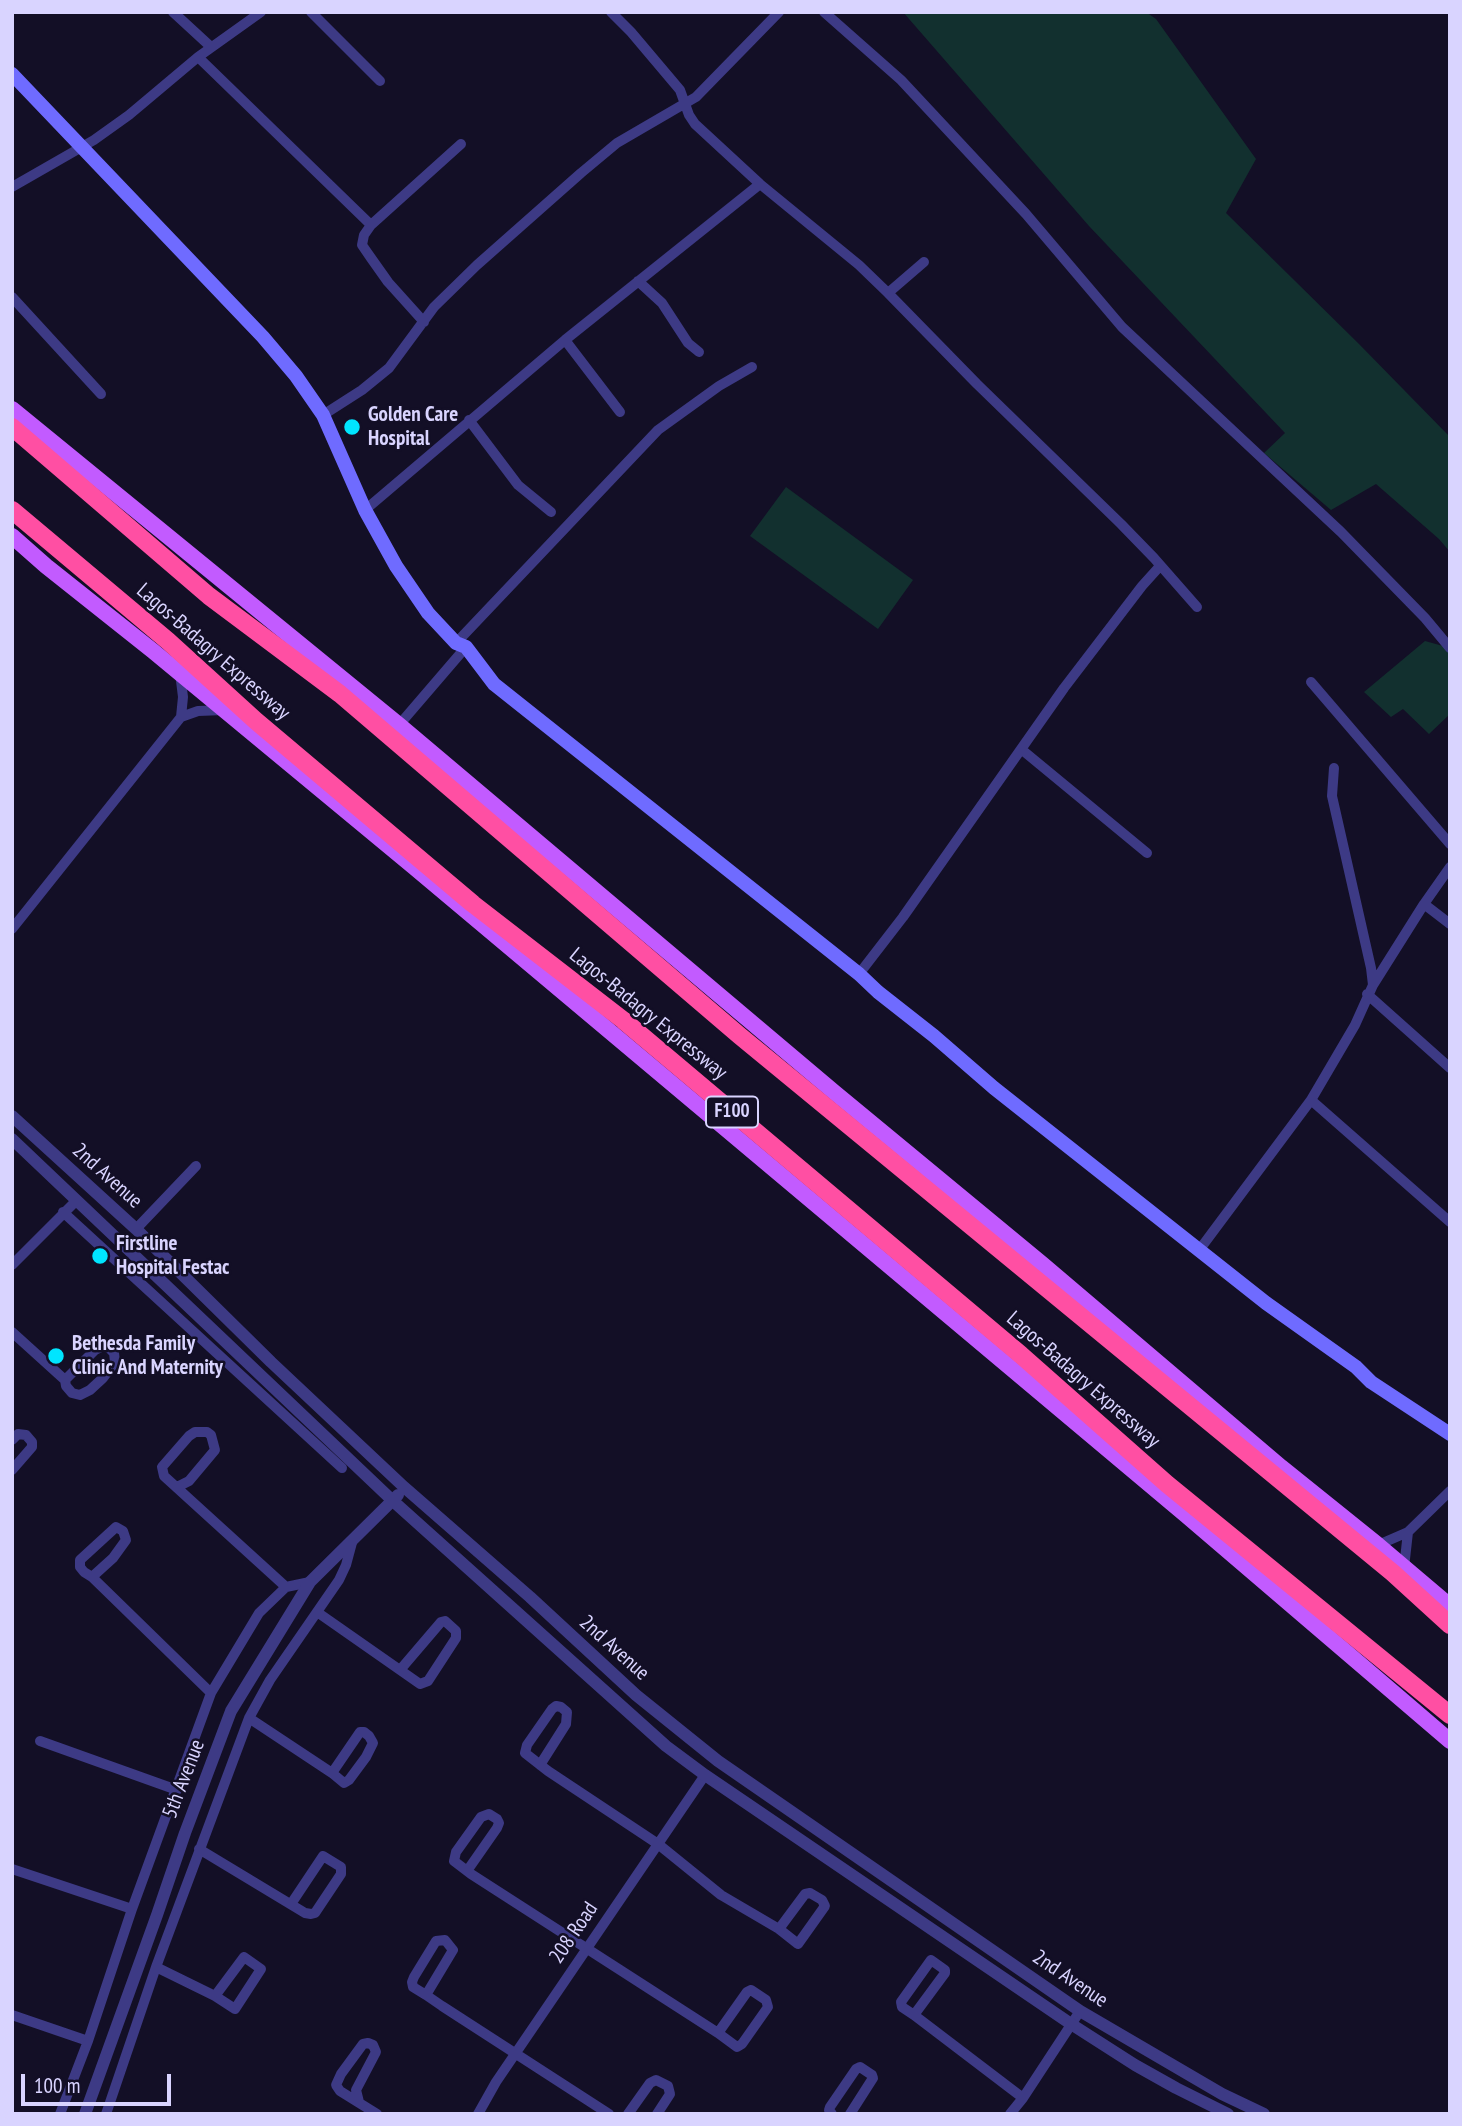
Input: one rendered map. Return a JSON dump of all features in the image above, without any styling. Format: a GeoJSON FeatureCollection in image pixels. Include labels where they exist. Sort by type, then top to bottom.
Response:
{"type":"FeatureCollection","features":[{"type":"Feature","properties":{"kind":"highway","name":"Lagos-Badagry Expressway"},"geometry":{"type":"LineString","coordinates":[[12,427],[209,596],[340,694],[740,1036],[1382,1565],[1450,1625]]}},
{"type":"Feature","properties":{"kind":"highway","name":"Lagos-Badagry Expressway"},"geometry":{"type":"LineString","coordinates":[[12,510],[473,904],[623,1020],[1021,1355],[1167,1484],[1450,1715]]}},
{"type":"Feature","properties":{"kind":"main road"},"geometry":{"type":"LineString","coordinates":[[12,74],[296,376],[323,415],[365,510],[396,566],[428,614],[461,645],[494,684],[859,974],[993,1088],[1266,1303],[1356,1367],[1371,1382],[1450,1434]]}},
{"type":"Feature","properties":{"kind":"main road"},"geometry":{"type":"LineString","coordinates":[[12,409],[399,725],[1450,1606]]}},
{"type":"Feature","properties":{"kind":"main road","name":"Lagos-Badagry Expressway"},"geometry":{"type":"LineString","coordinates":[[12,536],[225,710],[1165,1497],[1450,1741]]}},
{"type":"Feature","properties":{"kind":"main road"},"geometry":{"type":"LineString","coordinates":[[1356,1367],[1374,1373],[1450,1425]]}},
{"type":"Feature","properties":{"kind":"street"},"geometry":{"type":"LineString","coordinates":[[173,12],[211,47]]}},
{"type":"Feature","properties":{"kind":"street"},"geometry":{"type":"LineString","coordinates":[[12,187],[83,147],[129,115],[198,57],[261,12]]}},
{"type":"Feature","properties":{"kind":"street"},"geometry":{"type":"LineString","coordinates":[[311,12],[380,81]]}},
{"type":"Feature","properties":{"kind":"street"},"geometry":{"type":"LineString","coordinates":[[611,12],[680,90],[689,116],[695,124],[761,184],[859,265],[1121,524],[1197,607]]}},
{"type":"Feature","properties":{"kind":"street"},"geometry":{"type":"LineString","coordinates":[[323,415],[362,390],[389,368],[449,291],[617,143],[702,92],[779,12]]}},
{"type":"Feature","properties":{"kind":"street"},"geometry":{"type":"LineString","coordinates":[[824,12],[901,80],[1026,214],[1122,327],[1341,532],[1425,618],[1450,648]]}},
{"type":"Feature","properties":{"kind":"street"},"geometry":{"type":"LineString","coordinates":[[198,57],[371,225]]}},
{"type":"Feature","properties":{"kind":"street"},"geometry":{"type":"LineString","coordinates":[[424,322],[388,282],[362,245],[364,235],[371,225],[461,144]]}},
{"type":"Feature","properties":{"kind":"street"},"geometry":{"type":"LineString","coordinates":[[365,510],[565,340],[761,184]]}},
{"type":"Feature","properties":{"kind":"street"},"geometry":{"type":"LineString","coordinates":[[888,293],[924,262]]}},
{"type":"Feature","properties":{"kind":"street"},"geometry":{"type":"LineString","coordinates":[[638,281],[662,303],[688,343],[699,352]]}},
{"type":"Feature","properties":{"kind":"street"},"geometry":{"type":"LineString","coordinates":[[12,297],[101,394]]}},
{"type":"Feature","properties":{"kind":"street"},"geometry":{"type":"LineString","coordinates":[[565,340],[620,412]]}},
{"type":"Feature","properties":{"kind":"street"},"geometry":{"type":"LineString","coordinates":[[399,725],[461,645],[658,430],[719,386],[752,367]]}},
{"type":"Feature","properties":{"kind":"street"},"geometry":{"type":"LineString","coordinates":[[468,420],[518,485],[551,512]]}},
{"type":"Feature","properties":{"kind":"street"},"geometry":{"type":"LineString","coordinates":[[859,974],[903,917],[1087,658],[1160,566]]}},
{"type":"Feature","properties":{"kind":"street"},"geometry":{"type":"LineString","coordinates":[[180,673],[183,698],[181,717]]}},
{"type":"Feature","properties":{"kind":"street"},"geometry":{"type":"LineString","coordinates":[[1311,682],[1450,844]]}},
{"type":"Feature","properties":{"kind":"street"},"geometry":{"type":"LineString","coordinates":[[12,929],[181,717],[198,711],[225,710]]}},
{"type":"Feature","properties":{"kind":"street"},"geometry":{"type":"LineString","coordinates":[[1021,749],[1147,853]]}},
{"type":"Feature","properties":{"kind":"street"},"geometry":{"type":"LineString","coordinates":[[1334,768],[1332,796],[1371,968],[1370,990],[1450,1068]]}},
{"type":"Feature","properties":{"kind":"street"},"geometry":{"type":"LineString","coordinates":[[1200,1250],[1311,1100],[1355,1025],[1370,990],[1450,867]]}},
{"type":"Feature","properties":{"kind":"street"},"geometry":{"type":"LineString","coordinates":[[1424,904],[1450,924]]}},
{"type":"Feature","properties":{"kind":"street"},"geometry":{"type":"LineString","coordinates":[[1311,1100],[1450,1222]]}},
{"type":"Feature","properties":{"kind":"street","name":"2nd Avenue"},"geometry":{"type":"LineString","coordinates":[[12,1116],[136,1229],[271,1362],[404,1487],[530,1597],[636,1695],[718,1761],[1080,2011],[1222,2094],[1264,2114]]}},
{"type":"Feature","properties":{"kind":"street","name":"2nd Avenue"},"geometry":{"type":"LineString","coordinates":[[12,1139],[393,1501],[666,1746],[705,1776],[1071,2024],[1209,2110],[1228,2114]]}},
{"type":"Feature","properties":{"kind":"street"},"geometry":{"type":"LineString","coordinates":[[136,1229],[196,1166]]}},
{"type":"Feature","properties":{"kind":"street"},"geometry":{"type":"LineString","coordinates":[[12,1265],[76,1201]]}},
{"type":"Feature","properties":{"kind":"street"},"geometry":{"type":"LineString","coordinates":[[63,1212],[342,1468]]}},
{"type":"Feature","properties":{"kind":"street"},"geometry":{"type":"LineString","coordinates":[[12,1332],[65,1380],[72,1393],[80,1395],[103,1378],[115,1362],[114,1353],[103,1346],[95,1350],[65,1380]]}},
{"type":"Feature","properties":{"kind":"street"},"geometry":{"type":"LineString","coordinates":[[177,1487],[189,1481],[215,1450],[211,1435],[207,1432],[195,1432],[189,1436],[162,1467],[164,1476],[286,1587]]}},
{"type":"Feature","properties":{"kind":"street"},"geometry":{"type":"LineString","coordinates":[[12,1440],[18,1434],[26,1435],[33,1447],[12,1471]]}},
{"type":"Feature","properties":{"kind":"street","name":"5th Avenue"},"geometry":{"type":"LineString","coordinates":[[85,2114],[231,1711],[310,1582],[404,1487]]}},
{"type":"Feature","properties":{"kind":"street"},"geometry":{"type":"LineString","coordinates":[[1378,1545],[1408,1531],[1450,1491]]}},
{"type":"Feature","properties":{"kind":"street"},"geometry":{"type":"LineString","coordinates":[[92,1577],[113,1558],[127,1539],[124,1531],[116,1527],[80,1560],[84,1572],[211,1692]]}},
{"type":"Feature","properties":{"kind":"street"},"geometry":{"type":"LineString","coordinates":[[1404,1568],[1408,1531]]}},
{"type":"Feature","properties":{"kind":"street"},"geometry":{"type":"LineString","coordinates":[[106,2114],[156,1967],[249,1718],[270,1680],[339,1580],[354,1538]]}},
{"type":"Feature","properties":{"kind":"street"},"geometry":{"type":"LineString","coordinates":[[60,2114],[211,1692],[259,1613],[286,1587],[310,1582]]}},
{"type":"Feature","properties":{"kind":"street"},"geometry":{"type":"LineString","coordinates":[[317,1612],[420,1684],[428,1681],[456,1637],[456,1631],[445,1621],[441,1622],[400,1670]]}},
{"type":"Feature","properties":{"kind":"street"},"geometry":{"type":"LineString","coordinates":[[540,1765],[566,1724],[567,1712],[561,1707],[552,1709],[525,1753],[540,1765],[657,1844],[721,1895],[779,1929],[798,1944],[825,1903],[810,1893],[805,1894],[779,1929]]}},
{"type":"Feature","properties":{"kind":"street"},"geometry":{"type":"LineString","coordinates":[[249,1718],[344,1783],[366,1757],[373,1742],[369,1736],[360,1732],[332,1773]]}},
{"type":"Feature","properties":{"kind":"street"},"geometry":{"type":"LineString","coordinates":[[40,1741],[177,1790]]}},
{"type":"Feature","properties":{"kind":"street","name":"208 Road"},"geometry":{"type":"LineString","coordinates":[[478,2114],[516,2053],[705,1776]]}},
{"type":"Feature","properties":{"kind":"street"},"geometry":{"type":"LineString","coordinates":[[467,1871],[499,1823],[498,1819],[489,1814],[481,1817],[456,1852],[454,1861],[467,1871],[718,2033],[739,2046],[768,2007],[766,2000],[749,1991],[718,2033]]}},
{"type":"Feature","properties":{"kind":"street"},"geometry":{"type":"LineString","coordinates":[[199,1849],[305,1913],[310,1914],[315,1913],[341,1874],[341,1867],[323,1856],[291,1904]]}},
{"type":"Feature","properties":{"kind":"street"},"geometry":{"type":"LineString","coordinates":[[12,1869],[132,1909]]}},
{"type":"Feature","properties":{"kind":"street"},"geometry":{"type":"LineString","coordinates":[[426,1995],[453,1950],[445,1940],[436,1941],[414,1977],[413,1987],[609,2114]]}},
{"type":"Feature","properties":{"kind":"street"},"geometry":{"type":"LineString","coordinates":[[156,1967],[235,2009],[261,1969],[244,1957],[215,1996]]}},
{"type":"Feature","properties":{"kind":"street"},"geometry":{"type":"LineString","coordinates":[[914,2015],[945,1973],[945,1970],[931,1960],[901,2002],[902,2007],[1023,2098]]}},
{"type":"Feature","properties":{"kind":"street"},"geometry":{"type":"LineString","coordinates":[[1010,2114],[1080,2011]]}},
{"type":"Feature","properties":{"kind":"street"},"geometry":{"type":"LineString","coordinates":[[12,2015],[88,2041]]}},
{"type":"Feature","properties":{"kind":"street"},"geometry":{"type":"LineString","coordinates":[[359,2102],[355,2090],[376,2052],[373,2045],[368,2043],[363,2044],[336,2084],[340,2091],[377,2114]]}},
{"type":"Feature","properties":{"kind":"street"},"geometry":{"type":"LineString","coordinates":[[832,2114],[830,2107],[860,2067],[873,2078],[850,2114]]}},
{"type":"Feature","properties":{"kind":"street"},"geometry":{"type":"LineString","coordinates":[[628,2114],[650,2082],[656,2080],[668,2087],[670,2094],[657,2114]]}},
{"type":"Feature","properties":{"kind":"green space"},"geometry":{"type":"Polygon","coordinates":[[[903,12],[1146,12],[1156,19],[1256,159],[1226,213],[1450,437],[1450,552],[1439,539],[1376,484],[1331,510],[1264,453],[1285,433],[1089,226],[903,12]]]}},
{"type":"Feature","properties":{"kind":"green space"},"geometry":{"type":"Polygon","coordinates":[[[786,487],[913,580],[878,629],[750,536],[786,487]]]}},
{"type":"Feature","properties":{"kind":"green space"},"geometry":{"type":"Polygon","coordinates":[[[1425,641],[1450,648],[1450,714],[1429,734],[1403,709],[1391,717],[1364,692],[1425,641]]]}},
{"type":"Feature","properties":{"kind":"place","name":"Golden Care Hospital"},"geometry":{"type":"Point","coordinates":[352,427]}},
{"type":"Feature","properties":{"kind":"place","name":"Firstline Hospital Festac"},"geometry":{"type":"Point","coordinates":[100,1256]}},
{"type":"Feature","properties":{"kind":"place","name":"Bethesda Family Clinic And Maternity"},"geometry":{"type":"Point","coordinates":[56,1356]}}]}
